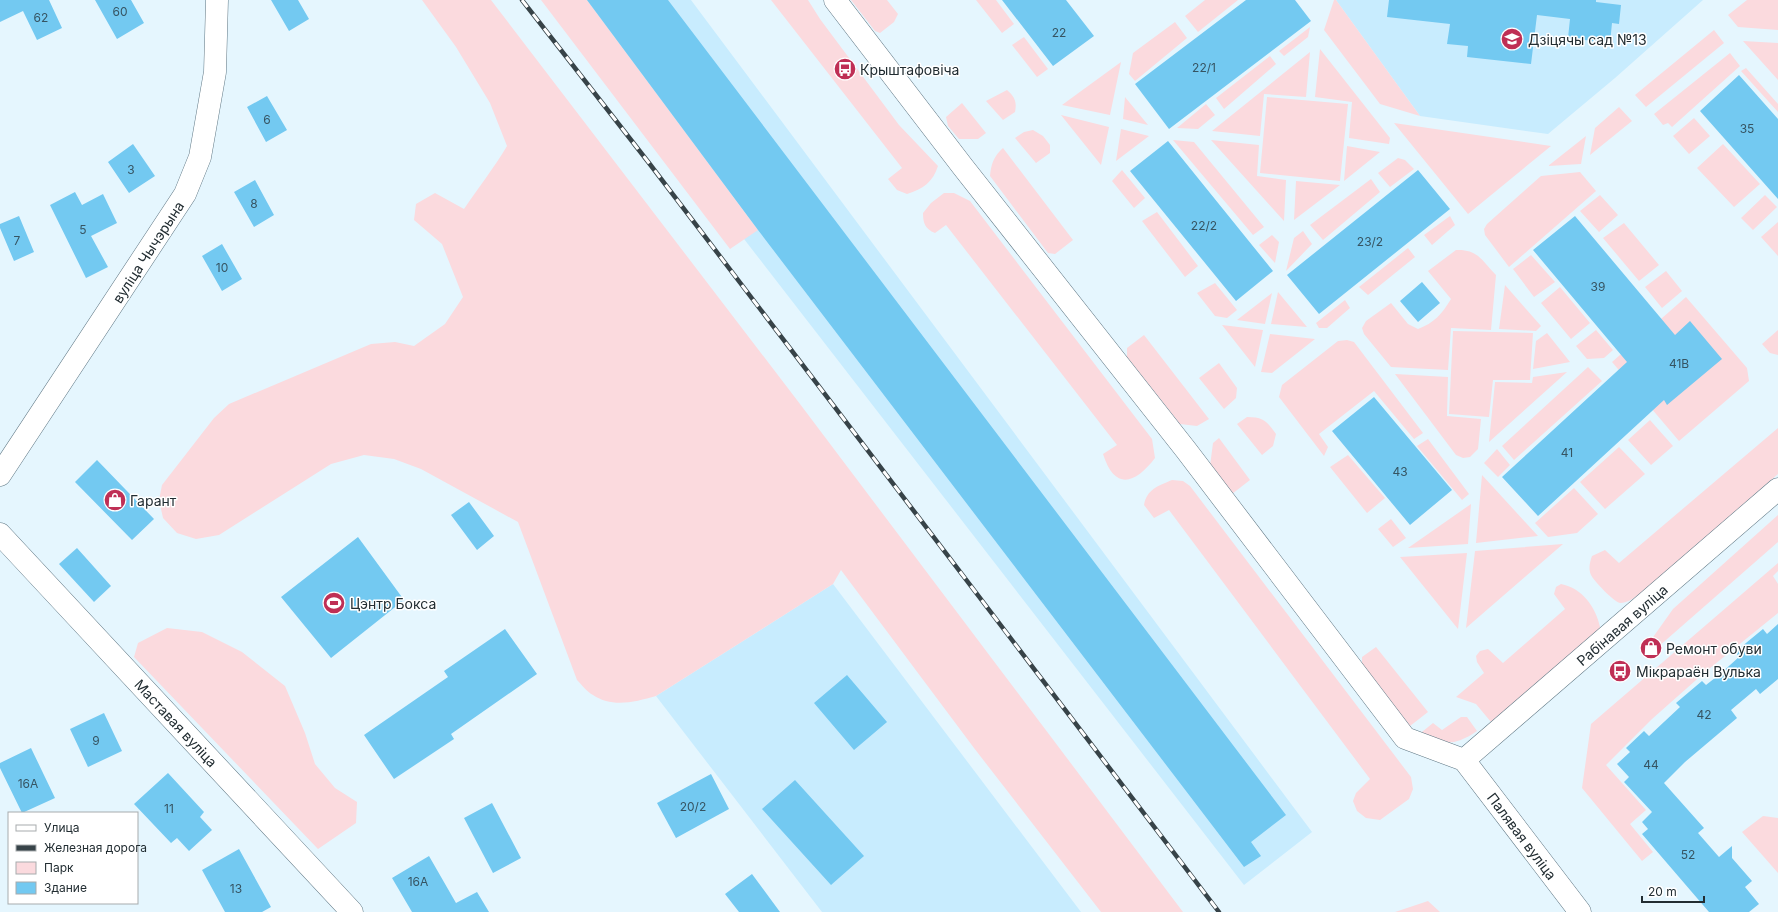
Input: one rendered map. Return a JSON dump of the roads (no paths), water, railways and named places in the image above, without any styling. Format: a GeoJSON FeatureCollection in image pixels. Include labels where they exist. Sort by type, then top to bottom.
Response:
{"type":"FeatureCollection","features":[{"type":"Feature","properties":{"kind":"street","name":"вуліца Чычэрына"},"geometry":{"type":"LineString","coordinates":[[0,475],[185,194],[200,157],[215,72],[217,0]]}},
{"type":"Feature","properties":{"kind":"street"},"geometry":{"type":"LineString","coordinates":[[835,0],[968,173],[1186,450],[1405,738],[1464,760]]}},
{"type":"Feature","properties":{"kind":"street","name":"Рабінавая вуліца"},"geometry":{"type":"LineString","coordinates":[[1464,760],[1778,489]]}},
{"type":"Feature","properties":{"kind":"street","name":"Маставая вуліца"},"geometry":{"type":"LineString","coordinates":[[0,534],[352,912]]}},
{"type":"Feature","properties":{"kind":"street","name":"Палявая вуліца"},"geometry":{"type":"LineString","coordinates":[[1464,760],[1580,912]]}},
{"type":"Feature","properties":{"kind":"railway"},"geometry":{"type":"LineString","coordinates":[[522,0],[649,163],[1219,912]]}},
{"type":"Feature","properties":{"kind":"place","name":"Дзіцячы сад №13"},"geometry":{"type":"Point","coordinates":[1512,39]}},
{"type":"Feature","properties":{"kind":"place","name":"Крыштафовіча"},"geometry":{"type":"Point","coordinates":[845,69]}},
{"type":"Feature","properties":{"kind":"place","name":"Гарант"},"geometry":{"type":"Point","coordinates":[115,500]}},
{"type":"Feature","properties":{"kind":"place","name":"Цэнтр Бокса"},"geometry":{"type":"Point","coordinates":[334,603]}},
{"type":"Feature","properties":{"kind":"place","name":"Ремонт обуви"},"geometry":{"type":"Point","coordinates":[1651,648]}},
{"type":"Feature","properties":{"kind":"place","name":"Мікрараён Вулька"},"geometry":{"type":"Point","coordinates":[1620,671]}}]}
